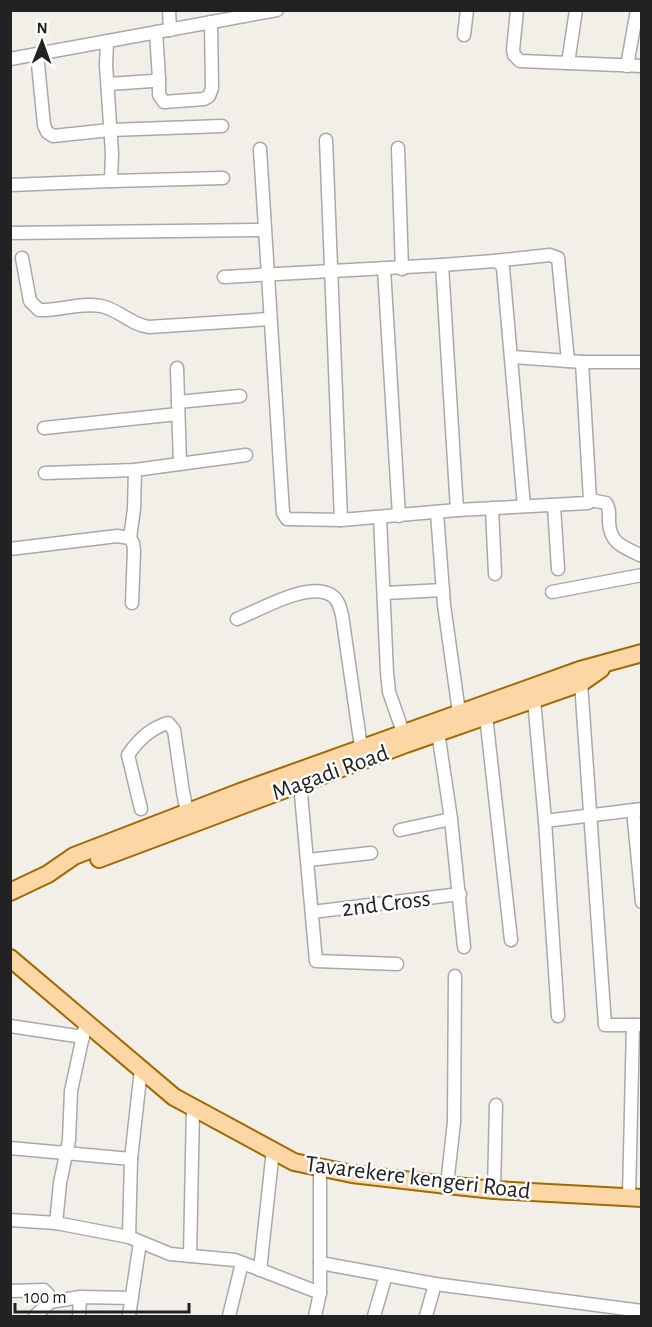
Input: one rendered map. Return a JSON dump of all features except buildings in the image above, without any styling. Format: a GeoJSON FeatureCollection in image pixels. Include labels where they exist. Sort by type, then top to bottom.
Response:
{"type":"FeatureCollection","features":[{"type":"Feature","properties":{"kind":"main road","name":"Magadi Road"},"geometry":{"type":"LineString","coordinates":[[12,889],[48,874],[76,867],[188,812],[361,747],[580,670],[642,653]]}},
{"type":"Feature","properties":{"kind":"main road","name":"Magadi Road"},"geometry":{"type":"LineString","coordinates":[[129,841],[581,683],[609,663]]}},
{"type":"Feature","properties":{"kind":"main road","name":"Tavarekere kengeri Road"},"geometry":{"type":"LineString","coordinates":[[10,958],[84,1030],[141,1069],[174,1097],[294,1162],[352,1174],[494,1190],[635,1198]]}},
{"type":"Feature","properties":{"kind":"street"},"geometry":{"type":"LineString","coordinates":[[169,10],[170,30]]}},
{"type":"Feature","properties":{"kind":"street"},"geometry":{"type":"LineString","coordinates":[[10,59],[277,10]]}},
{"type":"Feature","properties":{"kind":"street"},"geometry":{"type":"LineString","coordinates":[[464,35],[467,10]]}},
{"type":"Feature","properties":{"kind":"street"},"geometry":{"type":"LineString","coordinates":[[517,10],[513,50],[516,59],[520,61],[642,66]]}},
{"type":"Feature","properties":{"kind":"street"},"geometry":{"type":"LineString","coordinates":[[568,63],[576,10]]}},
{"type":"Feature","properties":{"kind":"street"},"geometry":{"type":"LineString","coordinates":[[627,66],[637,10]]}},
{"type":"Feature","properties":{"kind":"street"},"geometry":{"type":"LineString","coordinates":[[156,32],[159,95],[164,102],[204,99],[209,96],[212,88],[211,22]]}},
{"type":"Feature","properties":{"kind":"street"},"geometry":{"type":"LineString","coordinates":[[107,41],[111,181]]}},
{"type":"Feature","properties":{"kind":"street"},"geometry":{"type":"LineString","coordinates":[[37,54],[44,124],[47,132],[53,136],[110,130],[222,126]]}},
{"type":"Feature","properties":{"kind":"street"},"geometry":{"type":"LineString","coordinates":[[108,84],[159,79]]}},
{"type":"Feature","properties":{"kind":"street"},"geometry":{"type":"LineString","coordinates":[[326,140],[340,520]]}},
{"type":"Feature","properties":{"kind":"street"},"geometry":{"type":"LineString","coordinates":[[398,148],[402,269]]}},
{"type":"Feature","properties":{"kind":"street"},"geometry":{"type":"LineString","coordinates":[[260,149],[284,517],[292,520],[380,518],[457,510],[586,504],[590,500],[606,502],[609,533],[612,538],[642,556]]}},
{"type":"Feature","properties":{"kind":"street"},"geometry":{"type":"LineString","coordinates":[[10,186],[223,177]]}},
{"type":"Feature","properties":{"kind":"street"},"geometry":{"type":"LineString","coordinates":[[10,233],[264,230]]}},
{"type":"Feature","properties":{"kind":"street"},"geometry":{"type":"LineString","coordinates":[[224,277],[402,269],[550,255],[558,258],[568,361]]}},
{"type":"Feature","properties":{"kind":"street"},"geometry":{"type":"LineString","coordinates":[[22,258],[30,301],[39,310],[102,306],[149,327],[270,319]]}},
{"type":"Feature","properties":{"kind":"street"},"geometry":{"type":"LineString","coordinates":[[494,261],[500,263],[505,276],[524,506]]}},
{"type":"Feature","properties":{"kind":"street"},"geometry":{"type":"LineString","coordinates":[[442,265],[457,510]]}},
{"type":"Feature","properties":{"kind":"street"},"geometry":{"type":"LineString","coordinates":[[384,269],[399,516]]}},
{"type":"Feature","properties":{"kind":"street"},"geometry":{"type":"LineString","coordinates":[[513,357],[642,363]]}},
{"type":"Feature","properties":{"kind":"street"},"geometry":{"type":"LineString","coordinates":[[582,362],[590,500]]}},
{"type":"Feature","properties":{"kind":"street"},"geometry":{"type":"LineString","coordinates":[[177,368],[180,464]]}},
{"type":"Feature","properties":{"kind":"street"},"geometry":{"type":"LineString","coordinates":[[44,428],[178,408],[240,396]]}},
{"type":"Feature","properties":{"kind":"street"},"geometry":{"type":"LineString","coordinates":[[45,472],[135,470],[246,455]]}},
{"type":"Feature","properties":{"kind":"street"},"geometry":{"type":"LineString","coordinates":[[132,603],[134,550],[130,538],[134,509],[135,470]]}},
{"type":"Feature","properties":{"kind":"street"},"geometry":{"type":"LineString","coordinates":[[554,506],[558,569]]}},
{"type":"Feature","properties":{"kind":"street"},"geometry":{"type":"LineString","coordinates":[[492,508],[495,574]]}},
{"type":"Feature","properties":{"kind":"street"},"geometry":{"type":"LineString","coordinates":[[436,513],[443,590],[459,712]]}},
{"type":"Feature","properties":{"kind":"street"},"geometry":{"type":"LineString","coordinates":[[380,518],[389,692],[403,732]]}},
{"type":"Feature","properties":{"kind":"street"},"geometry":{"type":"LineString","coordinates":[[10,549],[117,536],[130,538]]}},
{"type":"Feature","properties":{"kind":"street"},"geometry":{"type":"LineString","coordinates":[[552,592],[642,575]]}},
{"type":"Feature","properties":{"kind":"street"},"geometry":{"type":"LineString","coordinates":[[385,593],[443,590]]}},
{"type":"Feature","properties":{"kind":"street"},"geometry":{"type":"LineString","coordinates":[[237,619],[308,591],[321,591],[333,595],[342,615],[361,747]]}},
{"type":"Feature","properties":{"kind":"street"},"geometry":{"type":"LineString","coordinates":[[581,683],[605,1025],[637,1025],[635,1198]]}},
{"type":"Feature","properties":{"kind":"street"},"geometry":{"type":"LineString","coordinates":[[534,700],[545,820],[558,1016]]}},
{"type":"Feature","properties":{"kind":"street"},"geometry":{"type":"LineString","coordinates":[[486,716],[511,940]]}},
{"type":"Feature","properties":{"kind":"street"},"geometry":{"type":"LineString","coordinates":[[141,809],[129,754],[136,744],[156,727],[168,723],[174,730],[188,812]]}},
{"type":"Feature","properties":{"kind":"street"},"geometry":{"type":"LineString","coordinates":[[438,732],[451,819],[464,947]]}},
{"type":"Feature","properties":{"kind":"street"},"geometry":{"type":"LineString","coordinates":[[300,783],[316,961],[397,964]]}},
{"type":"Feature","properties":{"kind":"street"},"geometry":{"type":"LineString","coordinates":[[545,820],[637,810],[642,902]]}},
{"type":"Feature","properties":{"kind":"street"},"geometry":{"type":"LineString","coordinates":[[400,831],[451,819]]}},
{"type":"Feature","properties":{"kind":"street"},"geometry":{"type":"LineString","coordinates":[[308,860],[371,853]]}},
{"type":"Feature","properties":{"kind":"street","name":"2nd Cross"},"geometry":{"type":"LineString","coordinates":[[312,912],[460,894]]}},
{"type":"Feature","properties":{"kind":"street"},"geometry":{"type":"LineString","coordinates":[[447,1185],[454,1122],[455,976]]}},
{"type":"Feature","properties":{"kind":"street"},"geometry":{"type":"LineString","coordinates":[[10,1026],[84,1030],[71,1091],[69,1140],[60,1183],[56,1223]]}},
{"type":"Feature","properties":{"kind":"street"},"geometry":{"type":"LineString","coordinates":[[129,1317],[135,1239],[131,1159],[141,1069]]}},
{"type":"Feature","properties":{"kind":"street"},"geometry":{"type":"LineString","coordinates":[[494,1190],[496,1105]]}},
{"type":"Feature","properties":{"kind":"street"},"geometry":{"type":"LineString","coordinates":[[190,1256],[193,1107]]}},
{"type":"Feature","properties":{"kind":"street"},"geometry":{"type":"LineString","coordinates":[[10,1148],[131,1159]]}},
{"type":"Feature","properties":{"kind":"street"},"geometry":{"type":"LineString","coordinates":[[260,1269],[273,1150]]}},
{"type":"Feature","properties":{"kind":"street"},"geometry":{"type":"LineString","coordinates":[[315,1317],[320,1293],[320,1167]]}},
{"type":"Feature","properties":{"kind":"street"},"geometry":{"type":"LineString","coordinates":[[10,1220],[56,1223],[135,1239],[170,1254],[235,1260],[320,1293]]}},
{"type":"Feature","properties":{"kind":"street"},"geometry":{"type":"LineString","coordinates":[[229,1317],[242,1263]]}},
{"type":"Feature","properties":{"kind":"street"},"geometry":{"type":"LineString","coordinates":[[320,1263],[435,1284],[642,1311]]}},
{"type":"Feature","properties":{"kind":"street"},"geometry":{"type":"LineString","coordinates":[[374,1317],[386,1275]]}},
{"type":"Feature","properties":{"kind":"street"},"geometry":{"type":"LineString","coordinates":[[426,1317],[435,1284]]}},
{"type":"Feature","properties":{"kind":"street"},"geometry":{"type":"LineString","coordinates":[[10,1291],[44,1290],[50,1302]]}},
{"type":"Feature","properties":{"kind":"street"},"geometry":{"type":"LineString","coordinates":[[35,1317],[50,1302],[80,1297],[132,1298]]}},
{"type":"Feature","properties":{"kind":"street"},"geometry":{"type":"LineString","coordinates":[[79,1317],[80,1297]]}}]}
